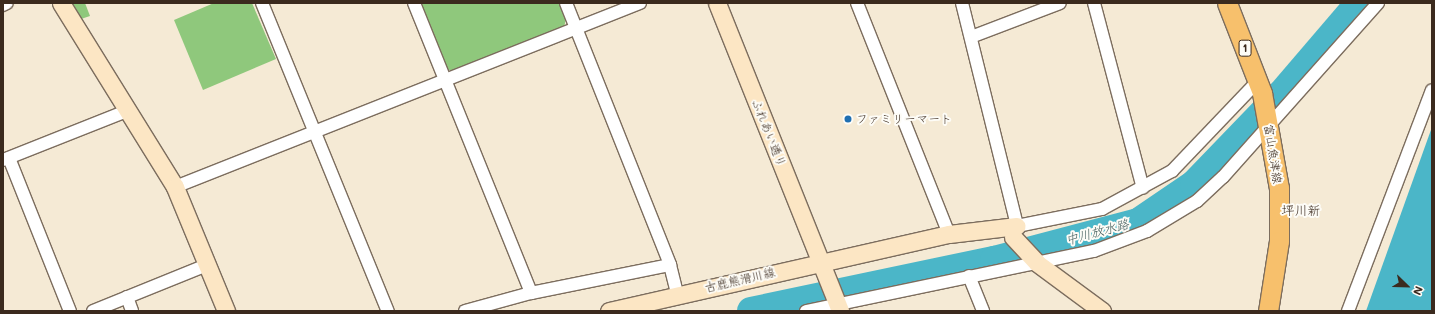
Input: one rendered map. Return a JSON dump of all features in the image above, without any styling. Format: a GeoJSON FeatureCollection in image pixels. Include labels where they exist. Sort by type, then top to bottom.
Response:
{"type":"FeatureCollection","features":[{"type":"Feature","properties":{"kind":"main road","name":"富山魚津線"},"geometry":{"type":"LineString","coordinates":[[1227,3],[1260,87],[1268,122],[1279,188],[1279,241],[1268,311]]}},
{"type":"Feature","properties":{"kind":"street"},"geometry":{"type":"LineString","coordinates":[[3,5],[7,3]]}},
{"type":"Feature","properties":{"kind":"street"},"geometry":{"type":"LineString","coordinates":[[61,3],[129,110],[175,187],[226,311]]}},
{"type":"Feature","properties":{"kind":"street"},"geometry":{"type":"LineString","coordinates":[[262,3],[388,311]]}},
{"type":"Feature","properties":{"kind":"street"},"geometry":{"type":"LineString","coordinates":[[414,3],[531,293]]}},
{"type":"Feature","properties":{"kind":"street"},"geometry":{"type":"LineString","coordinates":[[566,3],[670,265],[677,294]]}},
{"type":"Feature","properties":{"kind":"street"},"geometry":{"type":"LineString","coordinates":[[175,187],[640,3]]}},
{"type":"Feature","properties":{"kind":"street","name":"ふれあい通り"},"geometry":{"type":"LineString","coordinates":[[717,3],[824,268]]}},
{"type":"Feature","properties":{"kind":"street"},"geometry":{"type":"LineString","coordinates":[[858,3],[949,234]]}},
{"type":"Feature","properties":{"kind":"street"},"geometry":{"type":"LineString","coordinates":[[962,3],[971,37],[1011,231],[1036,262],[1102,311]]}},
{"type":"Feature","properties":{"kind":"street"},"geometry":{"type":"LineString","coordinates":[[971,37],[1060,3]]}},
{"type":"Feature","properties":{"kind":"street"},"geometry":{"type":"LineString","coordinates":[[1094,3],[1143,188]]}},
{"type":"Feature","properties":{"kind":"street"},"geometry":{"type":"LineString","coordinates":[[806,311],[1094,251],[1147,231],[1196,201],[1223,177],[1268,122],[1378,3]]}},
{"type":"Feature","properties":{"kind":"street"},"geometry":{"type":"LineString","coordinates":[[1011,231],[1102,209],[1143,188],[1172,171],[1260,87]]}},
{"type":"Feature","properties":{"kind":"street"},"geometry":{"type":"LineString","coordinates":[[1348,311],[1432,90]]}},
{"type":"Feature","properties":{"kind":"street"},"geometry":{"type":"LineString","coordinates":[[70,311],[6,159],[129,110]]}},
{"type":"Feature","properties":{"kind":"street","name":"古鹿熊滑川線"},"geometry":{"type":"LineString","coordinates":[[608,311],[677,294],[824,268],[949,234],[1011,231]]}},
{"type":"Feature","properties":{"kind":"street"},"geometry":{"type":"LineString","coordinates":[[93,311],[207,265]]}},
{"type":"Feature","properties":{"kind":"street"},"geometry":{"type":"LineString","coordinates":[[465,311],[531,293],[670,265]]}},
{"type":"Feature","properties":{"kind":"street"},"geometry":{"type":"LineString","coordinates":[[824,268],[837,304]]}},
{"type":"Feature","properties":{"kind":"street"},"geometry":{"type":"LineString","coordinates":[[969,276],[983,311]]}},
{"type":"Feature","properties":{"kind":"street"},"geometry":{"type":"LineString","coordinates":[[127,297],[132,311]]}},
{"type":"Feature","properties":{"kind":"green space"},"geometry":{"type":"Polygon","coordinates":[[[71,3],[85,3],[90,16],[81,19],[71,3]]]}},
{"type":"Feature","properties":{"kind":"green space"},"geometry":{"type":"Polygon","coordinates":[[[214,3],[252,3],[276,59],[203,90],[174,20],[214,3]]]}},
{"type":"Feature","properties":{"kind":"green space"},"geometry":{"type":"Polygon","coordinates":[[[419,3],[560,3],[566,18],[564,28],[454,72],[445,68],[419,3]]]}},
{"type":"Feature","properties":{"kind":"water"},"geometry":{"type":"Polygon","coordinates":[[[1432,127],[1432,311],[1366,311],[1432,127]]]}},
{"type":"Feature","properties":{"kind":"waterway","name":"中川放水路"},"geometry":{"type":"LineString","coordinates":[[751,311],[994,260],[1138,222],[1194,184],[1281,94],[1359,3]]}},
{"type":"Feature","properties":{"kind":"place","name":"ファミリーマート"},"geometry":{"type":"Point","coordinates":[848,119]}},
{"type":"Feature","properties":{"kind":"district","name":"坪川新"},"geometry":{"type":"Point","coordinates":[1301,210]}}]}
